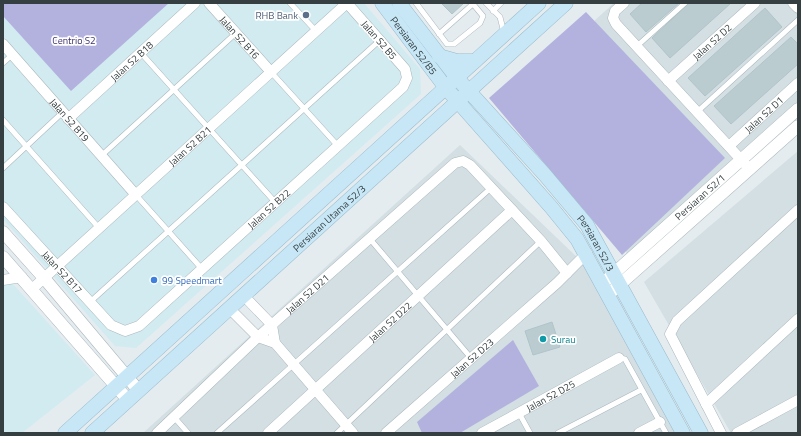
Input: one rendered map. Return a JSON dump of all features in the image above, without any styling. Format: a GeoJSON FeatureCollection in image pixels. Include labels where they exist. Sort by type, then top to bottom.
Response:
{"type":"FeatureCollection","features":[{"type":"Feature","properties":{"kind":"main road","name":"Persiaran S2/B5"},"geometry":{"type":"LineString","coordinates":[[382,3],[432,72],[551,207],[586,253],[683,433]]}},
{"type":"Feature","properties":{"kind":"main road","name":"Persiaran S2/B5"},"geometry":{"type":"LineString","coordinates":[[398,3],[457,78]]}},
{"type":"Feature","properties":{"kind":"main road","name":"Persiaran Utama S2/3"},"geometry":{"type":"LineString","coordinates":[[64,433],[432,102],[539,3]]}},
{"type":"Feature","properties":{"kind":"main road","name":"Persiaran Utama S2/3"},"geometry":{"type":"LineString","coordinates":[[92,433],[566,3]]}},
{"type":"Feature","properties":{"kind":"main road"},"geometry":{"type":"LineString","coordinates":[[439,56],[457,61],[475,61]]}},
{"type":"Feature","properties":{"kind":"main road"},"geometry":{"type":"LineString","coordinates":[[432,72],[436,89],[432,102]]}},
{"type":"Feature","properties":{"kind":"main road","name":"Persiaran S2/3"},"geometry":{"type":"LineString","coordinates":[[457,78],[577,211],[591,231],[701,433]]}},
{"type":"Feature","properties":{"kind":"street","name":"Jalan S2 B18"},"geometry":{"type":"LineString","coordinates":[[66,116],[141,53],[195,3]]}},
{"type":"Feature","properties":{"kind":"street","name":"Jalan S2 B16"},"geometry":{"type":"LineString","coordinates":[[209,3],[271,72]]}},
{"type":"Feature","properties":{"kind":"street","name":"Jalan S2 B21"},"geometry":{"type":"LineString","coordinates":[[32,289],[347,3]]}},
{"type":"Feature","properties":{"kind":"street","name":"Jalan S2 B5"},"geometry":{"type":"LineString","coordinates":[[347,3],[405,69],[407,78]]}},
{"type":"Feature","properties":{"kind":"street"},"geometry":{"type":"LineString","coordinates":[[624,3],[615,11],[613,18],[616,24],[729,146],[749,170]]}},
{"type":"Feature","properties":{"kind":"street","name":"Jalan S2 D2"},"geometry":{"type":"LineString","coordinates":[[668,81],[755,3]]}},
{"type":"Feature","properties":{"kind":"street"},"geometry":{"type":"LineString","coordinates":[[793,3],[798,8]]}},
{"type":"Feature","properties":{"kind":"street","name":"Jalan S2 B19"},"geometry":{"type":"LineString","coordinates":[[3,44],[136,195]]}},
{"type":"Feature","properties":{"kind":"street","name":"Jalan S2 B22"},"geometry":{"type":"LineString","coordinates":[[125,331],[139,326],[202,270],[274,202],[403,87],[407,78]]}},
{"type":"Feature","properties":{"kind":"street","name":"Jalan S2 D1"},"geometry":{"type":"LineString","coordinates":[[729,146],[798,83]]}},
{"type":"Feature","properties":{"kind":"street","name":"Persiaran S2/1"},"geometry":{"type":"LineString","coordinates":[[618,279],[741,160],[798,109]]}},
{"type":"Feature","properties":{"kind":"street","name":"Persiaran S2/1"},"geometry":{"type":"LineString","coordinates":[[605,290],[749,170],[798,126]]}},
{"type":"Feature","properties":{"kind":"street","name":"Jalan S2 D21"},"geometry":{"type":"LineString","coordinates":[[157,433],[258,337],[455,163],[463,161],[470,165],[492,187]]}},
{"type":"Feature","properties":{"kind":"street"},"geometry":{"type":"LineString","coordinates":[[492,187],[541,241],[567,273]]}},
{"type":"Feature","properties":{"kind":"street","name":"Jalan S2 B17"},"geometry":{"type":"LineString","coordinates":[[3,207],[111,326],[125,331]]}},
{"type":"Feature","properties":{"kind":"street","name":"Jalan S2 D22"},"geometry":{"type":"LineString","coordinates":[[268,433],[512,210]]}},
{"type":"Feature","properties":{"kind":"street"},"geometry":{"type":"LineString","coordinates":[[721,433],[670,334],[677,321],[798,210]]}},
{"type":"Feature","properties":{"kind":"street"},"geometry":{"type":"LineString","coordinates":[[3,232],[44,278],[138,391]]}},
{"type":"Feature","properties":{"kind":"street","name":"Jalan S2 D23"},"geometry":{"type":"LineString","coordinates":[[386,433],[557,283],[586,253]]}},
{"type":"Feature","properties":{"kind":"street"},"geometry":{"type":"LineString","coordinates":[[3,256],[128,400]]}},
{"type":"Feature","properties":{"kind":"street"},"geometry":{"type":"LineString","coordinates":[[3,280],[22,278]]}},
{"type":"Feature","properties":{"kind":"street"},"geometry":{"type":"LineString","coordinates":[[244,296],[272,325],[275,343]]}},
{"type":"Feature","properties":{"kind":"street"},"geometry":{"type":"LineString","coordinates":[[230,309],[258,337],[275,343],[353,433]]}},
{"type":"Feature","properties":{"kind":"street"},"geometry":{"type":"LineString","coordinates":[[706,404],[798,319]]}},
{"type":"Feature","properties":{"kind":"street","name":"Jalan S2 D25"},"geometry":{"type":"LineString","coordinates":[[482,433],[619,358]]}},
{"type":"Feature","properties":{"kind":"street"},"geometry":{"type":"LineString","coordinates":[[737,433],[798,400]]}},
{"type":"Feature","properties":{"kind":"street"},"geometry":{"type":"LineString","coordinates":[[639,433],[660,422]]}},
{"type":"Feature","properties":{"kind":"lane"},"geometry":{"type":"LineString","coordinates":[[290,3],[316,31]]}},
{"type":"Feature","properties":{"kind":"lane"},"geometry":{"type":"LineString","coordinates":[[416,3],[439,34],[447,44],[454,44],[480,23],[483,16],[473,4],[439,34]]}},
{"type":"Feature","properties":{"kind":"lane"},"geometry":{"type":"LineString","coordinates":[[486,3],[500,17],[505,34]]}},
{"type":"Feature","properties":{"kind":"lane"},"geometry":{"type":"LineString","coordinates":[[492,3],[493,11]]}},
{"type":"Feature","properties":{"kind":"lane"},"geometry":{"type":"LineString","coordinates":[[493,11],[501,3]]}},
{"type":"Feature","properties":{"kind":"lane"},"geometry":{"type":"LineString","coordinates":[[637,46],[685,3]]}},
{"type":"Feature","properties":{"kind":"lane"},"geometry":{"type":"LineString","coordinates":[[697,112],[798,20]]}},
{"type":"Feature","properties":{"kind":"lane"},"geometry":{"type":"LineString","coordinates":[[101,156],[236,33]]}},
{"type":"Feature","properties":{"kind":"lane"},"geometry":{"type":"LineString","coordinates":[[90,302],[380,41]]}},
{"type":"Feature","properties":{"kind":"lane"},"geometry":{"type":"LineString","coordinates":[[141,53],[274,202]]}},
{"type":"Feature","properties":{"kind":"lane"},"geometry":{"type":"LineString","coordinates":[[3,63],[12,55]]}},
{"type":"Feature","properties":{"kind":"lane"},"geometry":{"type":"LineString","coordinates":[[271,72],[338,146]]}},
{"type":"Feature","properties":{"kind":"lane"},"geometry":{"type":"LineString","coordinates":[[3,168],[26,146],[66,116]]}},
{"type":"Feature","properties":{"kind":"lane"},"geometry":{"type":"LineString","coordinates":[[3,120],[100,228]]}},
{"type":"Feature","properties":{"kind":"lane"},"geometry":{"type":"LineString","coordinates":[[217,433],[492,187]]}},
{"type":"Feature","properties":{"kind":"lane"},"geometry":{"type":"LineString","coordinates":[[136,195],[202,270]]}},
{"type":"Feature","properties":{"kind":"lane"},"geometry":{"type":"LineString","coordinates":[[370,239],[471,358]]}},
{"type":"Feature","properties":{"kind":"lane"},"geometry":{"type":"LineString","coordinates":[[337,433],[541,241]]}},
{"type":"Feature","properties":{"kind":"lane"},"geometry":{"type":"LineString","coordinates":[[619,358],[625,359],[666,433]]}},
{"type":"Feature","properties":{"kind":"lane"},"geometry":{"type":"LineString","coordinates":[[558,433],[641,390]]}},
{"type":"Feature","properties":{"kind":"lane"},"geometry":{"type":"LineString","coordinates":[[518,412],[530,433]]}},
{"type":"Feature","properties":{"kind":"lane"},"geometry":{"type":"LineString","coordinates":[[174,417],[188,433]]}},
{"type":"Feature","properties":{"kind":"shaded area"},"geometry":{"type":"Polygon","coordinates":[[[3,3],[364,3],[420,69],[421,94],[136,348],[115,346],[3,219],[3,3]]]}},
{"type":"Feature","properties":{"kind":"shaded area"},"geometry":{"type":"Polygon","coordinates":[[[614,3],[798,3],[798,104],[628,255],[575,175],[509,98],[614,3]]]}},
{"type":"Feature","properties":{"kind":"shaded area"},"geometry":{"type":"Polygon","coordinates":[[[460,145],[580,260],[611,300],[683,433],[143,433],[460,145]]]}},
{"type":"Feature","properties":{"kind":"shaded area"},"geometry":{"type":"Polygon","coordinates":[[[798,151],[798,433],[731,433],[644,282],[798,151]]]}},
{"type":"Feature","properties":{"kind":"shaded area"},"geometry":{"type":"Polygon","coordinates":[[[3,273],[95,375],[22,433],[3,433],[3,273]]]}},
{"type":"Feature","properties":{"kind":"green space","name":"Centrio S2"},"geometry":{"type":"Polygon","coordinates":[[[3,3],[169,3],[71,91],[3,16],[3,3]]]}},
{"type":"Feature","properties":{"kind":"green space"},"geometry":{"type":"Polygon","coordinates":[[[586,12],[725,158],[622,255],[489,98],[586,12]]]}},
{"type":"Feature","properties":{"kind":"green space"},"geometry":{"type":"Polygon","coordinates":[[[513,340],[539,386],[460,433],[422,433],[417,422],[513,340]]]}},
{"type":"Feature","properties":{"kind":"building"},"geometry":{"type":"Polygon","coordinates":[[[441,3],[464,3],[452,14],[441,3]]]}},
{"type":"Feature","properties":{"kind":"building"},"geometry":{"type":"Polygon","coordinates":[[[642,3],[679,3],[646,32],[630,14],[642,3]]]}},
{"type":"Feature","properties":{"kind":"building"},"geometry":{"type":"Polygon","coordinates":[[[689,3],[731,3],[670,58],[652,38],[689,3]]]}},
{"type":"Feature","properties":{"kind":"building"},"geometry":{"type":"Polygon","coordinates":[[[765,8],[782,27],[705,96],[688,78],[765,8]]]}},
{"type":"Feature","properties":{"kind":"building"},"geometry":{"type":"Polygon","coordinates":[[[791,37],[798,44],[798,64],[731,124],[714,106],[791,37]]]}},
{"type":"Feature","properties":{"kind":"building","name":"Surau"},"geometry":{"type":"Polygon","coordinates":[[[552,322],[560,347],[533,355],[525,331],[552,322]]]}},
{"type":"Feature","properties":{"kind":"place","name":"RHB Bank"},"geometry":{"type":"Point","coordinates":[306,15]}},
{"type":"Feature","properties":{"kind":"place","name":"99 Speedmart"},"geometry":{"type":"Point","coordinates":[154,280]}},
{"type":"Feature","properties":{"kind":"place","name":"Surau"},"geometry":{"type":"Point","coordinates":[543,339]}}]}
